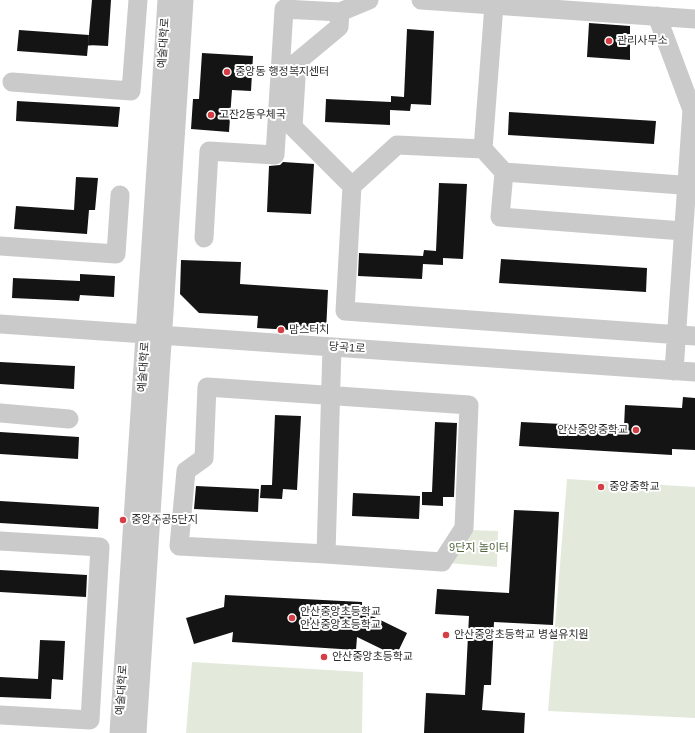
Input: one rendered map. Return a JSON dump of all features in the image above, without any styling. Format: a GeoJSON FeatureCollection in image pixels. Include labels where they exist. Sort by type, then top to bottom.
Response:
{"type":"FeatureCollection","features":[{"type":"Feature","properties":{"kind":"street"},"geometry":{"type":"LineString","coordinates":[[12,82],[131,91],[138,0]]}},
{"type":"Feature","properties":{"kind":"street","name":"예술대학로"},"geometry":{"type":"LineString","coordinates":[[137,733],[167,0]]}},
{"type":"Feature","properties":{"kind":"street","name":"예술대학로"},"geometry":{"type":"LineString","coordinates":[[119,733],[184,0]]}},
{"type":"Feature","properties":{"kind":"street"},"geometry":{"type":"LineString","coordinates":[[204,238],[210,151],[275,156],[284,9],[340,12],[369,0]]}},
{"type":"Feature","properties":{"kind":"street"},"geometry":{"type":"LineString","coordinates":[[421,0],[695,19]]}},
{"type":"Feature","properties":{"kind":"street"},"geometry":{"type":"LineString","coordinates":[[483,149],[494,5]]}},
{"type":"Feature","properties":{"kind":"street"},"geometry":{"type":"LineString","coordinates":[[340,12],[339,27],[298,62],[293,127],[352,186]]}},
{"type":"Feature","properties":{"kind":"street"},"geometry":{"type":"LineString","coordinates":[[658,16],[692,110],[691,186],[683,231],[674,371]]}},
{"type":"Feature","properties":{"kind":"street"},"geometry":{"type":"LineString","coordinates":[[691,186],[504,172],[483,149],[397,145],[352,186],[345,311],[695,336]]}},
{"type":"Feature","properties":{"kind":"street"},"geometry":{"type":"LineString","coordinates":[[504,172],[500,217],[683,231]]}},
{"type":"Feature","properties":{"kind":"street"},"geometry":{"type":"LineString","coordinates":[[0,246],[116,254],[120,195]]}},
{"type":"Feature","properties":{"kind":"street","name":"당곡1로"},"geometry":{"type":"LineString","coordinates":[[0,324],[695,372]]}},
{"type":"Feature","properties":{"kind":"street"},"geometry":{"type":"LineString","coordinates":[[326,554],[332,347]]}},
{"type":"Feature","properties":{"kind":"street"},"geometry":{"type":"LineString","coordinates":[[207,387],[469,405],[464,528],[442,562],[326,554],[179,546],[186,471],[204,458],[207,387]]}},
{"type":"Feature","properties":{"kind":"street"},"geometry":{"type":"LineString","coordinates":[[0,414],[69,419]]}},
{"type":"Feature","properties":{"kind":"street"},"geometry":{"type":"LineString","coordinates":[[0,541],[100,547],[90,720],[0,715]]}},
{"type":"Feature","properties":{"kind":"green space"},"geometry":{"type":"Polygon","coordinates":[[[567,479],[695,487],[695,718],[548,711],[567,479]]]}},
{"type":"Feature","properties":{"kind":"green space","name":"9단지 놀이터"},"geometry":{"type":"Polygon","coordinates":[[[469,530],[498,531],[497,567],[448,563],[469,530]]]}},
{"type":"Feature","properties":{"kind":"green space"},"geometry":{"type":"Polygon","coordinates":[[[192,662],[363,672],[362,733],[186,733],[192,662]]]}},
{"type":"Feature","properties":{"kind":"building"},"geometry":{"type":"Polygon","coordinates":[[[92,0],[111,0],[108,46],[88,45],[92,0]]]}},
{"type":"Feature","properties":{"kind":"building","name":"관리사무소"},"geometry":{"type":"Polygon","coordinates":[[[589,23],[630,26],[630,60],[587,57],[589,23]]]}},
{"type":"Feature","properties":{"kind":"building"},"geometry":{"type":"Polygon","coordinates":[[[407,29],[434,31],[431,105],[411,104],[410,111],[390,110],[390,125],[325,122],[326,99],[391,102],[391,96],[404,97],[407,29]]]}},
{"type":"Feature","properties":{"kind":"building"},"geometry":{"type":"Polygon","coordinates":[[[19,30],[89,35],[87,56],[17,51],[19,30]]]}},
{"type":"Feature","properties":{"kind":"building"},"geometry":{"type":"Polygon","coordinates":[[[202,53],[253,56],[251,91],[232,90],[229,132],[191,129],[193,99],[199,99],[202,53]]]}},
{"type":"Feature","properties":{"kind":"building"},"geometry":{"type":"Polygon","coordinates":[[[17,101],[120,107],[118,127],[16,121],[17,101]]]}},
{"type":"Feature","properties":{"kind":"building"},"geometry":{"type":"Polygon","coordinates":[[[509,112],[656,121],[654,144],[508,135],[509,112]]]}},
{"type":"Feature","properties":{"kind":"building"},"geometry":{"type":"Polygon","coordinates":[[[283,162],[314,164],[311,214],[267,212],[269,166],[280,165],[283,162]]]}},
{"type":"Feature","properties":{"kind":"building"},"geometry":{"type":"Polygon","coordinates":[[[76,177],[98,178],[95,210],[89,210],[87,234],[14,229],[16,206],[74,210],[76,177]]]}},
{"type":"Feature","properties":{"kind":"building"},"geometry":{"type":"Polygon","coordinates":[[[439,183],[467,184],[463,259],[443,258],[443,265],[423,264],[422,279],[358,276],[359,253],[423,256],[424,250],[436,251],[439,183]]]}},
{"type":"Feature","properties":{"kind":"building"},"geometry":{"type":"Polygon","coordinates":[[[501,259],[647,268],[646,292],[499,283],[501,259]]]}},
{"type":"Feature","properties":{"kind":"building"},"geometry":{"type":"Polygon","coordinates":[[[181,260],[241,262],[240,284],[328,290],[326,332],[257,328],[258,316],[199,313],[180,294],[181,260]]]}},
{"type":"Feature","properties":{"kind":"building"},"geometry":{"type":"Polygon","coordinates":[[[80,274],[115,276],[114,297],[80,295],[79,301],[12,298],[13,278],[80,281],[80,274]]]}},
{"type":"Feature","properties":{"kind":"building"},"geometry":{"type":"Polygon","coordinates":[[[0,362],[75,366],[74,389],[0,384],[0,362]]]}},
{"type":"Feature","properties":{"kind":"building","name":"중앙중학교"},"geometry":{"type":"Polygon","coordinates":[[[683,397],[695,398],[695,450],[672,449],[672,455],[519,446],[521,422],[624,427],[625,405],[682,408],[683,397]]]}},
{"type":"Feature","properties":{"kind":"building"},"geometry":{"type":"Polygon","coordinates":[[[275,415],[301,416],[297,490],[283,489],[282,499],[260,498],[261,485],[272,485],[275,415]]]}},
{"type":"Feature","properties":{"kind":"building"},"geometry":{"type":"Polygon","coordinates":[[[435,422],[457,423],[454,497],[443,497],[443,506],[422,505],[422,492],[432,492],[435,422]]]}},
{"type":"Feature","properties":{"kind":"building"},"geometry":{"type":"Polygon","coordinates":[[[0,432],[79,437],[78,459],[0,454],[0,432]]]}},
{"type":"Feature","properties":{"kind":"building"},"geometry":{"type":"Polygon","coordinates":[[[196,486],[259,489],[258,512],[194,509],[196,486]]]}},
{"type":"Feature","properties":{"kind":"building"},"geometry":{"type":"Polygon","coordinates":[[[353,493],[420,496],[419,519],[352,516],[353,493]]]}},
{"type":"Feature","properties":{"kind":"building"},"geometry":{"type":"Polygon","coordinates":[[[0,501],[99,507],[98,529],[0,523],[0,501]]]}},
{"type":"Feature","properties":{"kind":"building"},"geometry":{"type":"Polygon","coordinates":[[[514,510],[559,512],[553,625],[494,622],[491,685],[484,685],[482,710],[525,713],[524,733],[424,733],[426,693],[465,695],[469,616],[435,614],[437,589],[509,593],[514,510]]]}},
{"type":"Feature","properties":{"kind":"building"},"geometry":{"type":"Polygon","coordinates":[[[0,570],[87,575],[86,597],[0,592],[0,570]]]}},
{"type":"Feature","properties":{"kind":"building"},"geometry":{"type":"Polygon","coordinates":[[[225,595],[362,602],[362,611],[407,633],[396,656],[357,637],[356,650],[232,642],[233,632],[194,644],[186,618],[224,607],[225,595]]]}},
{"type":"Feature","properties":{"kind":"building"},"geometry":{"type":"Polygon","coordinates":[[[40,640],[65,641],[63,680],[52,679],[51,699],[0,697],[0,677],[38,679],[40,640]]]}},
{"type":"Feature","properties":{"kind":"place","name":"관리사무소"},"geometry":{"type":"Point","coordinates":[609,41]}},
{"type":"Feature","properties":{"kind":"place","name":"중앙동 행정복지센터"},"geometry":{"type":"Point","coordinates":[227,72]}},
{"type":"Feature","properties":{"kind":"place","name":"고잔2동우체국"},"geometry":{"type":"Point","coordinates":[211,115]}},
{"type":"Feature","properties":{"kind":"place","name":"맘스터치"},"geometry":{"type":"Point","coordinates":[281,330]}},
{"type":"Feature","properties":{"kind":"place","name":"안산중앙중학교"},"geometry":{"type":"Point","coordinates":[636,430]}},
{"type":"Feature","properties":{"kind":"place","name":"중앙중학교"},"geometry":{"type":"Point","coordinates":[601,487]}},
{"type":"Feature","properties":{"kind":"place","name":"중앙주공5단지"},"geometry":{"type":"Point","coordinates":[123,520]}},
{"type":"Feature","properties":{"kind":"place","name":"안산중앙초등학교 안산중앙초등학교"},"geometry":{"type":"Point","coordinates":[292,618]}},
{"type":"Feature","properties":{"kind":"place","name":"안산중앙초등학교 병설유치원"},"geometry":{"type":"Point","coordinates":[446,635]}},
{"type":"Feature","properties":{"kind":"place","name":"안산중앙초등학교"},"geometry":{"type":"Point","coordinates":[324,657]}}]}
